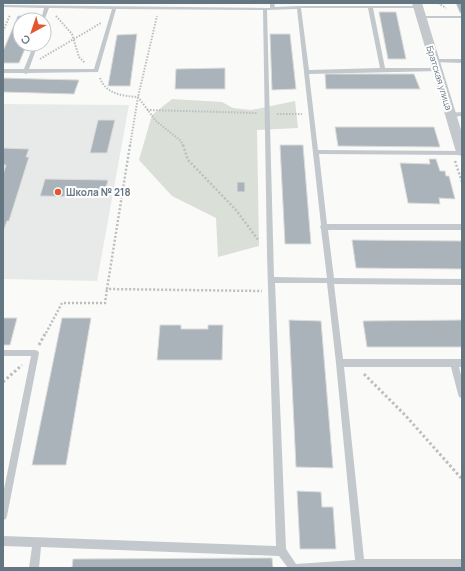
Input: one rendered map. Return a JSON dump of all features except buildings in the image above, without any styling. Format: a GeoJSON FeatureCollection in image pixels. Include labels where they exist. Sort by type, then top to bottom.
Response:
{"type":"FeatureCollection","features":[{"type":"Feature","properties":{"kind":"street","name":"Братская улица"},"geometry":{"type":"LineString","coordinates":[[419,9],[462,153]]}},
{"type":"Feature","properties":{"kind":"lane"},"geometry":{"type":"LineString","coordinates":[[272,3],[273,9]]}},
{"type":"Feature","properties":{"kind":"lane"},"geometry":{"type":"LineString","coordinates":[[3,6],[114,8],[141,5],[158,7],[265,9],[299,7],[370,7],[419,9],[462,17]]}},
{"type":"Feature","properties":{"kind":"lane"},"geometry":{"type":"LineString","coordinates":[[45,12],[47,7]]}},
{"type":"Feature","properties":{"kind":"lane"},"geometry":{"type":"LineString","coordinates":[[299,7],[323,227],[340,363],[360,564]]}},
{"type":"Feature","properties":{"kind":"lane"},"geometry":{"type":"LineString","coordinates":[[370,7],[383,70]]}},
{"type":"Feature","properties":{"kind":"lane"},"geometry":{"type":"LineString","coordinates":[[3,71],[26,72],[97,70],[110,18],[114,8]]}},
{"type":"Feature","properties":{"kind":"lane"},"geometry":{"type":"LineString","coordinates":[[265,9],[270,255],[281,551],[296,568],[360,564],[462,564]]}},
{"type":"Feature","properties":{"kind":"lane"},"geometry":{"type":"LineString","coordinates":[[26,72],[33,52]]}},
{"type":"Feature","properties":{"kind":"lane"},"geometry":{"type":"LineString","coordinates":[[306,72],[383,70],[436,66],[462,61]]}},
{"type":"Feature","properties":{"kind":"lane"},"geometry":{"type":"LineString","coordinates":[[450,115],[462,114]]}},
{"type":"Feature","properties":{"kind":"lane"},"geometry":{"type":"LineString","coordinates":[[315,152],[462,153]]}},
{"type":"Feature","properties":{"kind":"lane"},"geometry":{"type":"LineString","coordinates":[[323,227],[462,227]]}},
{"type":"Feature","properties":{"kind":"lane"},"geometry":{"type":"LineString","coordinates":[[272,280],[462,282]]}},
{"type":"Feature","properties":{"kind":"lane"},"geometry":{"type":"LineString","coordinates":[[3,353],[35,353],[3,516]]}},
{"type":"Feature","properties":{"kind":"lane"},"geometry":{"type":"LineString","coordinates":[[340,363],[458,363],[462,394]]}},
{"type":"Feature","properties":{"kind":"lane"},"geometry":{"type":"LineString","coordinates":[[3,541],[37,544],[281,551]]}},
{"type":"Feature","properties":{"kind":"lane"},"geometry":{"type":"LineString","coordinates":[[34,568],[37,544]]}},
{"type":"Feature","properties":{"kind":"path"},"geometry":{"type":"LineString","coordinates":[[3,31],[14,6]]}},
{"type":"Feature","properties":{"kind":"path"},"geometry":{"type":"LineString","coordinates":[[47,7],[66,26],[75,39],[79,56],[85,63],[97,70],[101,82],[106,90],[122,96],[138,97]]}},
{"type":"Feature","properties":{"kind":"path"},"geometry":{"type":"LineString","coordinates":[[3,382],[35,353],[62,302],[105,303],[138,97],[158,7]]}},
{"type":"Feature","properties":{"kind":"path"},"geometry":{"type":"LineString","coordinates":[[30,63],[52,53],[110,18]]}},
{"type":"Feature","properties":{"kind":"path"},"geometry":{"type":"LineString","coordinates":[[138,97],[156,122],[181,141],[188,160],[236,210],[270,255]]}},
{"type":"Feature","properties":{"kind":"path"},"geometry":{"type":"LineString","coordinates":[[146,110],[311,115]]}},
{"type":"Feature","properties":{"kind":"path"},"geometry":{"type":"LineString","coordinates":[[107,289],[272,292]]}},
{"type":"Feature","properties":{"kind":"path"},"geometry":{"type":"LineString","coordinates":[[354,363],[405,415],[462,479]]}},
{"type":"Feature","properties":{"kind":"shaded area"},"geometry":{"type":"Polygon","coordinates":[[[172,99],[222,102],[233,108],[251,110],[295,101],[298,128],[257,130],[259,246],[218,257],[216,218],[172,196],[139,160],[152,115],[172,99]]]}},
{"type":"Feature","properties":{"kind":"shaded area","name":"Школа № 218"},"geometry":{"type":"Polygon","coordinates":[[[3,104],[129,105],[97,281],[3,279],[3,104]]]}},
{"type":"Feature","properties":{"kind":"place","name":"Школа № 218"},"geometry":{"type":"Point","coordinates":[58,192]}}]}
